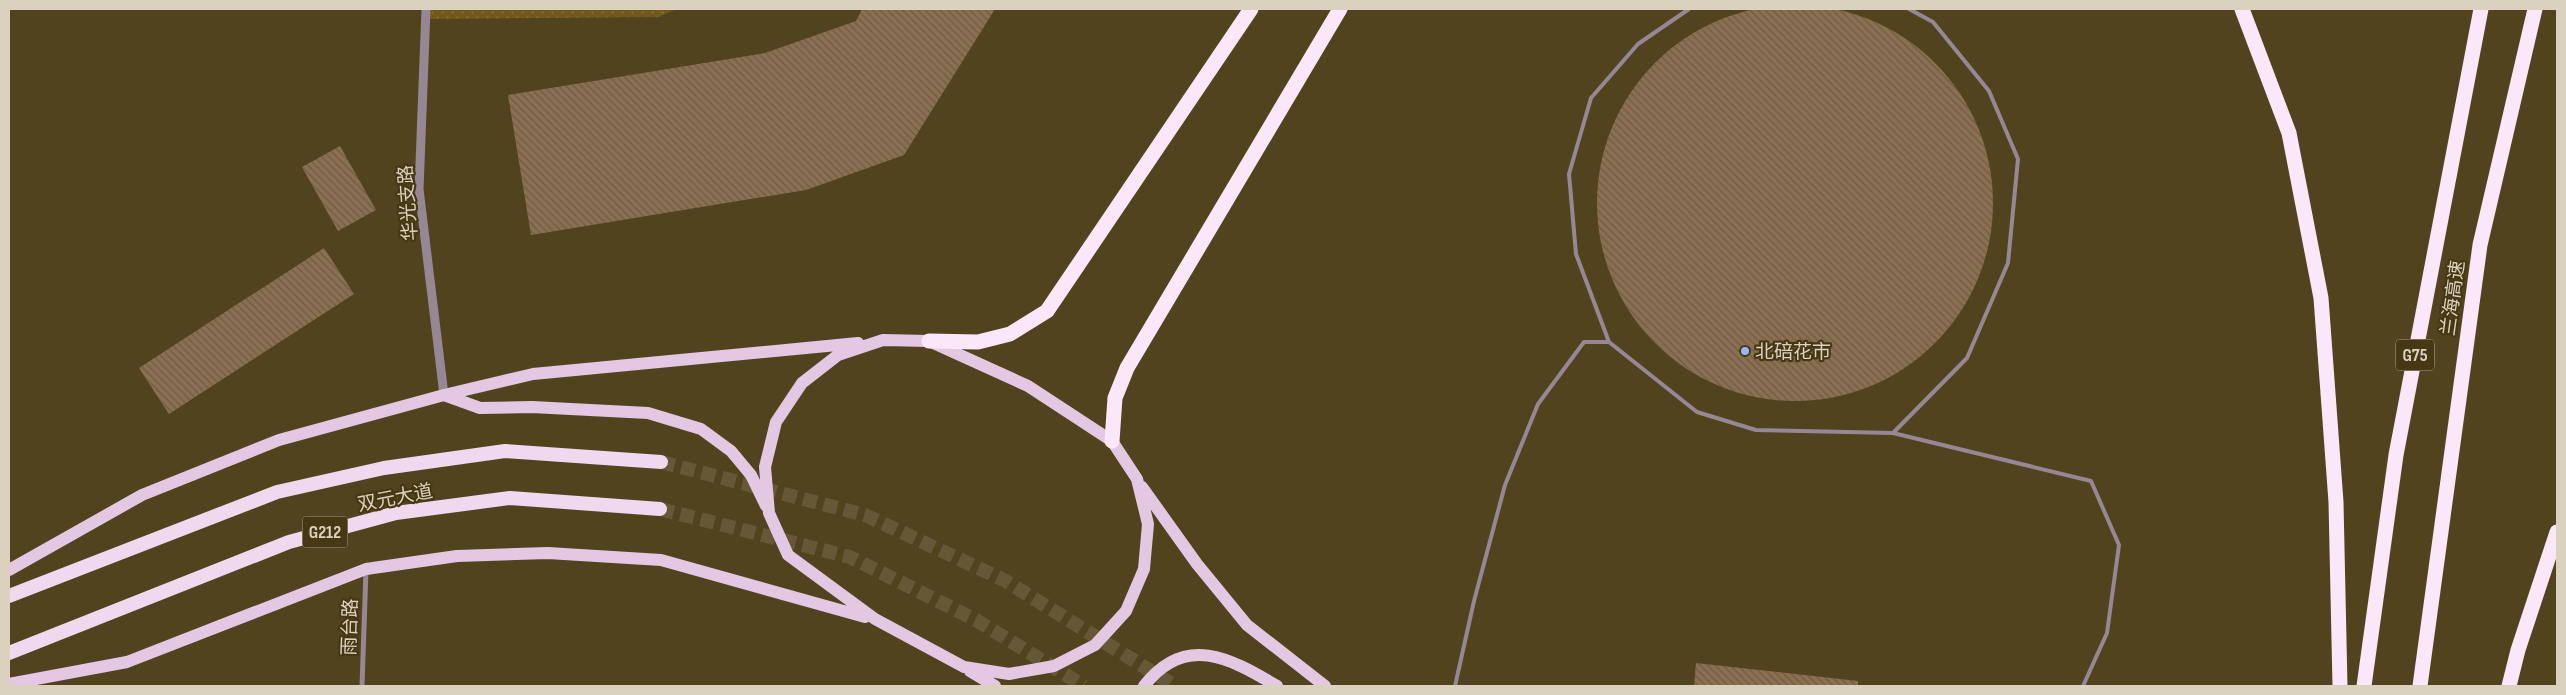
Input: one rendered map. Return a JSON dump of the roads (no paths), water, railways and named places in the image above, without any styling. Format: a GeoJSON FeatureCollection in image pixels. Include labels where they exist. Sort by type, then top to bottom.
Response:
{"type":"FeatureCollection","features":[{"type":"Feature","properties":{"kind":"highway"},"geometry":{"type":"LineString","coordinates":[[929,340],[978,342],[1010,334],[1047,311],[1251,9]]}},
{"type":"Feature","properties":{"kind":"highway"},"geometry":{"type":"LineString","coordinates":[[1112,441],[1115,398],[1127,368],[1340,9]]}},
{"type":"Feature","properties":{"kind":"highway"},"geometry":{"type":"LineString","coordinates":[[2242,9],[2289,133],[2321,298],[2336,502],[2340,686]]}},
{"type":"Feature","properties":{"kind":"highway","name":"兰海高速"},"geometry":{"type":"LineString","coordinates":[[2364,686],[2396,455],[2481,9]]}},
{"type":"Feature","properties":{"kind":"highway","name":"兰海高速"},"geometry":{"type":"LineString","coordinates":[[2420,686],[2480,245],[2535,9]]}},
{"type":"Feature","properties":{"kind":"highway","name":"双元大道"},"geometry":{"type":"LineString","coordinates":[[9,596],[277,492],[384,468],[505,451],[661,462]]}},
{"type":"Feature","properties":{"kind":"highway","name":"双元大道"},"geometry":{"type":"LineString","coordinates":[[9,653],[289,542],[396,512],[510,498],[660,509]]}},
{"type":"Feature","properties":{"kind":"highway"},"geometry":{"type":"LineString","coordinates":[[2509,686],[2518,650],[2557,532]]}},
{"type":"Feature","properties":{"kind":"main road"},"geometry":{"type":"LineString","coordinates":[[769,513],[765,467],[776,422],[802,383],[838,355],[883,340]]}},
{"type":"Feature","properties":{"kind":"main road"},"geometry":{"type":"LineString","coordinates":[[9,570],[142,495],[279,440],[444,395],[532,374],[883,340],[929,340],[1028,386],[1112,441],[1197,564],[1246,625],[1325,686]]}},
{"type":"Feature","properties":{"kind":"main road"},"geometry":{"type":"LineString","coordinates":[[444,395],[480,408],[532,407],[648,413],[701,429],[731,451],[751,475],[788,556],[875,620],[964,667],[995,686]]}},
{"type":"Feature","properties":{"kind":"main road"},"geometry":{"type":"LineString","coordinates":[[964,667],[1009,674],[1054,666],[1095,645],[1126,611],[1144,569],[1148,524],[1137,479]]}},
{"type":"Feature","properties":{"kind":"main road"},"geometry":{"type":"LineString","coordinates":[[9,684],[128,662],[366,569],[457,556],[539,554],[661,560],[875,620]]}},
{"type":"Feature","properties":{"kind":"main road"},"geometry":{"type":"LineString","coordinates":[[1144,686],[1165,664],[1196,653],[1238,663],[1277,686]]}},
{"type":"Feature","properties":{"kind":"street","name":"华光支路"},"geometry":{"type":"LineString","coordinates":[[426,9],[419,190],[444,395]]}},
{"type":"Feature","properties":{"kind":"street","name":"雨台路"},"geometry":{"type":"LineString","coordinates":[[362,686],[366,569]]}},
{"type":"Feature","properties":{"kind":"lane"},"geometry":{"type":"LineString","coordinates":[[1689,9],[1638,44],[1591,98],[1569,174],[1576,254],[1609,342],[1697,412],[1756,430],[1893,434],[2091,481],[2118,545],[2108,633],[2083,686]]}},
{"type":"Feature","properties":{"kind":"lane"},"geometry":{"type":"LineString","coordinates":[[1893,434],[1968,358],[2008,263],[2018,159],[1989,91],[1932,22],[1908,9]]}},
{"type":"Feature","properties":{"kind":"lane"},"geometry":{"type":"LineString","coordinates":[[1455,686],[1474,602],[1505,485],[1538,404],[1584,342],[1609,342]]}},
{"type":"Feature","properties":{"kind":"tunnel"},"geometry":{"type":"LineString","coordinates":[[661,462],[865,515],[1004,580],[1175,686]]}},
{"type":"Feature","properties":{"kind":"tunnel"},"geometry":{"type":"LineString","coordinates":[[660,509],[850,557],[976,620],[1084,686]]}},
{"type":"Feature","properties":{"kind":"place","name":"北碚花市"},"geometry":{"type":"Point","coordinates":[1745,351]}}]}
